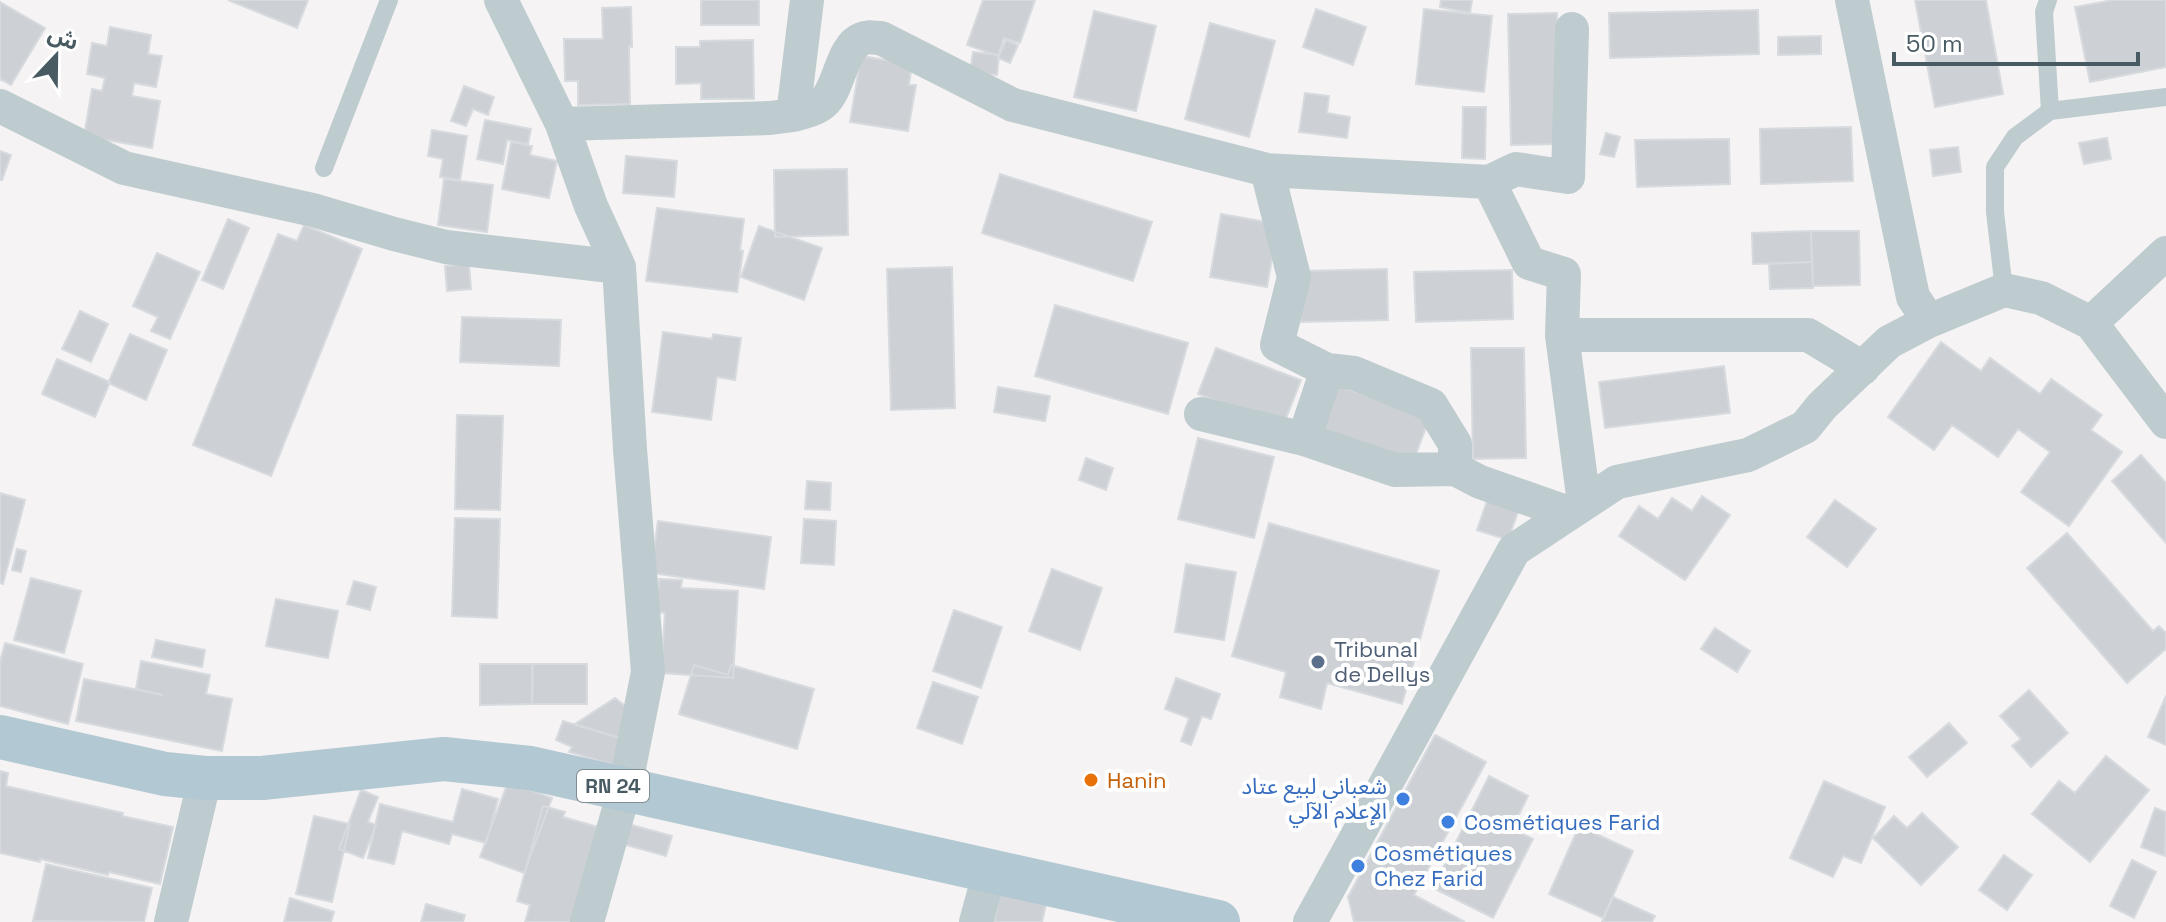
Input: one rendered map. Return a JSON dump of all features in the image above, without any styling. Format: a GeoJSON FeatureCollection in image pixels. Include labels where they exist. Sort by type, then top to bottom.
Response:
{"type":"FeatureCollection","features":[{"type":"Feature","properties":{"kind":"main road","name":"RN 24"},"geometry":{"type":"LineString","coordinates":[[0,737],[165,774],[205,778],[262,778],[444,759],[530,768],[1218,922]]}},
{"type":"Feature","properties":{"kind":"street"},"geometry":{"type":"LineString","coordinates":[[501,0],[562,124],[591,206],[619,267],[648,672],[625,788],[587,922]]}},
{"type":"Feature","properties":{"kind":"street"},"geometry":{"type":"LineString","coordinates":[[793,115],[807,0]]}},
{"type":"Feature","properties":{"kind":"street"},"geometry":{"type":"LineString","coordinates":[[1852,0],[1913,297],[1929,321]]}},
{"type":"Feature","properties":{"kind":"street"},"geometry":{"type":"LineString","coordinates":[[562,124],[770,118],[814,109],[825,101],[851,46],[864,37],[881,38],[1013,105],[1267,170],[1489,182],[1516,169],[1568,177],[1572,29]]}},
{"type":"Feature","properties":{"kind":"street"},"geometry":{"type":"LineString","coordinates":[[0,106],[124,168],[313,210],[446,247],[619,267]]}},
{"type":"Feature","properties":{"kind":"street"},"geometry":{"type":"LineString","coordinates":[[1267,170],[1294,277],[1277,345],[1327,370],[1354,373],[1431,405],[1455,444],[1455,469]]}},
{"type":"Feature","properties":{"kind":"street"},"geometry":{"type":"LineString","coordinates":[[1489,182],[1529,263],[1564,274],[1562,335],[1577,508]]}},
{"type":"Feature","properties":{"kind":"street"},"geometry":{"type":"LineString","coordinates":[[2091,323],[2166,253]]}},
{"type":"Feature","properties":{"kind":"street"},"geometry":{"type":"LineString","coordinates":[[1310,922],[1514,550],[1617,482],[1748,455],[1805,427],[1822,406],[1889,342],[1929,321],[2004,290],[2041,298],[2091,323],[2166,422]]}},
{"type":"Feature","properties":{"kind":"street"},"geometry":{"type":"LineString","coordinates":[[1562,335],[1808,335],[1863,368]]}},
{"type":"Feature","properties":{"kind":"street"},"geometry":{"type":"LineString","coordinates":[[1304,439],[1327,370]]}},
{"type":"Feature","properties":{"kind":"street"},"geometry":{"type":"LineString","coordinates":[[1201,414],[1304,439],[1395,470],[1455,469],[1480,482],[1577,508]]}},
{"type":"Feature","properties":{"kind":"street"},"geometry":{"type":"LineString","coordinates":[[171,922],[205,778]]}},
{"type":"Feature","properties":{"kind":"street"},"geometry":{"type":"LineString","coordinates":[[976,922],[990,871]]}},
{"type":"Feature","properties":{"kind":"lane"},"geometry":{"type":"LineString","coordinates":[[324,168],[389,0]]}},
{"type":"Feature","properties":{"kind":"lane"},"geometry":{"type":"LineString","coordinates":[[2048,0],[2044,12],[2050,111]]}},
{"type":"Feature","properties":{"kind":"lane"},"geometry":{"type":"LineString","coordinates":[[2004,290],[1995,212],[1995,167],[2015,137],[2050,111],[2166,97]]}},
{"type":"Feature","properties":{"kind":"building"},"geometry":{"type":"Polygon","coordinates":[[[228,0],[308,0],[297,28],[228,0]]]}},
{"type":"Feature","properties":{"kind":"building"},"geometry":{"type":"Polygon","coordinates":[[[701,0],[759,0],[759,25],[701,25],[701,0]]]}},
{"type":"Feature","properties":{"kind":"building"},"geometry":{"type":"Polygon","coordinates":[[[983,0],[1035,0],[1020,43],[1004,38],[998,56],[967,45],[983,0]]]}},
{"type":"Feature","properties":{"kind":"building"},"geometry":{"type":"Polygon","coordinates":[[[1441,0],[1472,0],[1470,13],[1440,7],[1441,0]]]}},
{"type":"Feature","properties":{"kind":"building"},"geometry":{"type":"Polygon","coordinates":[[[1915,0],[1986,0],[2003,94],[1935,107],[1915,0]]]}},
{"type":"Feature","properties":{"kind":"building"},"geometry":{"type":"Polygon","coordinates":[[[2113,0],[2166,0],[2166,67],[2090,82],[2075,7],[2113,0]]]}},
{"type":"Feature","properties":{"kind":"building"},"geometry":{"type":"Polygon","coordinates":[[[0,2],[45,28],[11,85],[0,79],[0,2]]]}},
{"type":"Feature","properties":{"kind":"building"},"geometry":{"type":"Polygon","coordinates":[[[631,7],[630,104],[578,105],[578,81],[565,81],[564,39],[603,39],[602,8],[631,7]]]}},
{"type":"Feature","properties":{"kind":"building"},"geometry":{"type":"Polygon","coordinates":[[[1316,9],[1366,27],[1353,65],[1303,47],[1316,9]]]}},
{"type":"Feature","properties":{"kind":"building"},"geometry":{"type":"Polygon","coordinates":[[[1424,9],[1492,16],[1484,92],[1416,84],[1424,9]]]}},
{"type":"Feature","properties":{"kind":"building"},"geometry":{"type":"Polygon","coordinates":[[[1758,10],[1759,54],[1610,58],[1609,13],[1758,10]]]}},
{"type":"Feature","properties":{"kind":"building"},"geometry":{"type":"Polygon","coordinates":[[[1094,11],[1156,26],[1136,111],[1074,97],[1094,11]]]}},
{"type":"Feature","properties":{"kind":"building"},"geometry":{"type":"Polygon","coordinates":[[[1557,13],[1560,144],[1511,145],[1508,14],[1557,13]]]}},
{"type":"Feature","properties":{"kind":"building"},"geometry":{"type":"Polygon","coordinates":[[[1210,23],[1275,41],[1249,137],[1185,119],[1210,23]]]}},
{"type":"Feature","properties":{"kind":"building"},"geometry":{"type":"Polygon","coordinates":[[[110,27],[151,35],[148,54],[162,56],[156,87],[134,83],[132,96],[160,101],[152,148],[84,136],[92,89],[102,91],[105,78],[87,74],[92,43],[107,46],[110,27]]]}},
{"type":"Feature","properties":{"kind":"building"},"geometry":{"type":"Polygon","coordinates":[[[1821,36],[1821,54],[1778,55],[1778,37],[1821,36]]]}},
{"type":"Feature","properties":{"kind":"building"},"geometry":{"type":"Polygon","coordinates":[[[753,40],[754,99],[701,99],[701,83],[676,84],[676,47],[700,47],[700,41],[753,40]]]}},
{"type":"Feature","properties":{"kind":"building"},"geometry":{"type":"Polygon","coordinates":[[[1006,40],[1018,45],[1010,63],[998,58],[1006,40]]]}},
{"type":"Feature","properties":{"kind":"building"},"geometry":{"type":"Polygon","coordinates":[[[973,52],[999,55],[997,75],[970,72],[973,52]]]}},
{"type":"Feature","properties":{"kind":"building"},"geometry":{"type":"Polygon","coordinates":[[[861,56],[912,64],[909,85],[916,85],[908,131],[850,122],[861,56]]]}},
{"type":"Feature","properties":{"kind":"building"},"geometry":{"type":"Polygon","coordinates":[[[464,86],[494,97],[488,115],[473,109],[466,126],[451,121],[464,86]]]}},
{"type":"Feature","properties":{"kind":"building"},"geometry":{"type":"Polygon","coordinates":[[[1305,93],[1329,96],[1327,113],[1350,117],[1347,138],[1299,132],[1305,93]]]}},
{"type":"Feature","properties":{"kind":"building"},"geometry":{"type":"Polygon","coordinates":[[[1463,107],[1486,107],[1485,159],[1462,158],[1463,107]]]}},
{"type":"Feature","properties":{"kind":"building"},"geometry":{"type":"Polygon","coordinates":[[[485,120],[531,129],[528,144],[507,140],[503,164],[477,159],[485,120]]]}},
{"type":"Feature","properties":{"kind":"building"},"geometry":{"type":"Polygon","coordinates":[[[1851,127],[1853,181],[1761,184],[1760,129],[1851,127]]]}},
{"type":"Feature","properties":{"kind":"building"},"geometry":{"type":"Polygon","coordinates":[[[432,130],[467,136],[460,180],[440,177],[443,159],[428,156],[432,130]]]}},
{"type":"Feature","properties":{"kind":"building"},"geometry":{"type":"Polygon","coordinates":[[[1606,133],[1620,137],[1614,157],[1600,154],[1606,133]]]}},
{"type":"Feature","properties":{"kind":"building"},"geometry":{"type":"Polygon","coordinates":[[[2107,138],[2111,159],[2084,164],[2079,143],[2107,138]]]}},
{"type":"Feature","properties":{"kind":"building"},"geometry":{"type":"Polygon","coordinates":[[[1729,139],[1730,184],[1637,187],[1635,140],[1729,139]]]}},
{"type":"Feature","properties":{"kind":"building"},"geometry":{"type":"Polygon","coordinates":[[[511,142],[532,146],[530,155],[557,161],[549,198],[502,189],[511,142]]]}},
{"type":"Feature","properties":{"kind":"building"},"geometry":{"type":"Polygon","coordinates":[[[1958,147],[1961,172],[1933,176],[1930,150],[1958,147]]]}},
{"type":"Feature","properties":{"kind":"building"},"geometry":{"type":"Polygon","coordinates":[[[0,151],[11,155],[2,180],[0,180],[0,151]]]}},
{"type":"Feature","properties":{"kind":"building"},"geometry":{"type":"Polygon","coordinates":[[[626,156],[677,161],[674,197],[623,193],[626,156]]]}},
{"type":"Feature","properties":{"kind":"building"},"geometry":{"type":"Polygon","coordinates":[[[847,169],[848,235],[775,237],[774,170],[847,169]]]}},
{"type":"Feature","properties":{"kind":"building"},"geometry":{"type":"Polygon","coordinates":[[[1000,174],[1152,222],[1133,281],[982,233],[1000,174]]]}},
{"type":"Feature","properties":{"kind":"building"},"geometry":{"type":"Polygon","coordinates":[[[444,179],[493,185],[487,232],[438,225],[444,179]]]}},
{"type":"Feature","properties":{"kind":"building"},"geometry":{"type":"Polygon","coordinates":[[[657,208],[744,219],[737,292],[646,281],[657,208]]]}},
{"type":"Feature","properties":{"kind":"building"},"geometry":{"type":"Polygon","coordinates":[[[1221,214],[1278,224],[1267,287],[1210,277],[1221,214]]]}},
{"type":"Feature","properties":{"kind":"building"},"geometry":{"type":"Polygon","coordinates":[[[228,219],[249,228],[223,289],[202,280],[228,219]]]}},
{"type":"Feature","properties":{"kind":"building"},"geometry":{"type":"Polygon","coordinates":[[[304,225],[362,249],[271,476],[193,445],[278,234],[297,241],[304,225]]]}},
{"type":"Feature","properties":{"kind":"building"},"geometry":{"type":"Polygon","coordinates":[[[759,226],[822,248],[804,300],[741,277],[759,226]]]}},
{"type":"Feature","properties":{"kind":"building"},"geometry":{"type":"Polygon","coordinates":[[[1811,231],[1859,231],[1860,285],[1813,286],[1811,231]]]}},
{"type":"Feature","properties":{"kind":"building"},"geometry":{"type":"Polygon","coordinates":[[[1811,231],[1812,262],[1753,264],[1752,233],[1811,231]]]}},
{"type":"Feature","properties":{"kind":"building"},"geometry":{"type":"Polygon","coordinates":[[[157,253],[200,272],[170,339],[151,331],[158,317],[133,306],[157,253]]]}},
{"type":"Feature","properties":{"kind":"building"},"geometry":{"type":"Polygon","coordinates":[[[1812,262],[1813,288],[1770,289],[1769,264],[1812,262]]]}},
{"type":"Feature","properties":{"kind":"building"},"geometry":{"type":"Polygon","coordinates":[[[469,264],[471,289],[447,291],[445,266],[469,264]]]}},
{"type":"Feature","properties":{"kind":"building"},"geometry":{"type":"Polygon","coordinates":[[[952,267],[955,408],[891,410],[887,269],[952,267]]]}},
{"type":"Feature","properties":{"kind":"building"},"geometry":{"type":"Polygon","coordinates":[[[1387,269],[1388,320],[1301,322],[1301,271],[1387,269]]]}},
{"type":"Feature","properties":{"kind":"building"},"geometry":{"type":"Polygon","coordinates":[[[1512,270],[1513,319],[1416,322],[1414,272],[1512,270]]]}},
{"type":"Feature","properties":{"kind":"building"},"geometry":{"type":"Polygon","coordinates":[[[1055,305],[1188,343],[1168,414],[1035,376],[1055,305]]]}},
{"type":"Feature","properties":{"kind":"building"},"geometry":{"type":"Polygon","coordinates":[[[80,311],[108,324],[91,362],[62,349],[80,311]]]}},
{"type":"Feature","properties":{"kind":"building"},"geometry":{"type":"Polygon","coordinates":[[[462,317],[561,320],[559,366],[460,362],[462,317]]]}},
{"type":"Feature","properties":{"kind":"building"},"geometry":{"type":"Polygon","coordinates":[[[663,332],[712,339],[713,334],[741,338],[735,380],[717,377],[711,420],[652,412],[663,332]]]}},
{"type":"Feature","properties":{"kind":"building"},"geometry":{"type":"Polygon","coordinates":[[[130,334],[167,350],[146,400],[108,383],[130,334]]]}},
{"type":"Feature","properties":{"kind":"building"},"geometry":{"type":"Polygon","coordinates":[[[1941,342],[1981,371],[1990,358],[2040,394],[2051,379],[2102,415],[2091,430],[2122,452],[2069,526],[2021,492],[2050,452],[2018,429],[1998,457],[1952,425],[1934,450],[1888,417],[1941,342]]]}},
{"type":"Feature","properties":{"kind":"building"},"geometry":{"type":"Polygon","coordinates":[[[1216,348],[1301,380],[1283,426],[1198,394],[1216,348]]]}},
{"type":"Feature","properties":{"kind":"building"},"geometry":{"type":"Polygon","coordinates":[[[1471,348],[1524,348],[1526,458],[1473,459],[1471,348]]]}},
{"type":"Feature","properties":{"kind":"building"},"geometry":{"type":"Polygon","coordinates":[[[57,359],[110,382],[95,417],[42,394],[57,359]]]}},
{"type":"Feature","properties":{"kind":"building"},"geometry":{"type":"Polygon","coordinates":[[[1724,366],[1730,413],[1605,428],[1599,382],[1724,366]]]}},
{"type":"Feature","properties":{"kind":"building"},"geometry":{"type":"Polygon","coordinates":[[[1335,384],[1429,419],[1412,465],[1318,429],[1335,384]]]}},
{"type":"Feature","properties":{"kind":"building"},"geometry":{"type":"Polygon","coordinates":[[[998,387],[1050,396],[1045,421],[994,412],[998,387]]]}},
{"type":"Feature","properties":{"kind":"building"},"geometry":{"type":"Polygon","coordinates":[[[457,415],[503,416],[500,510],[455,509],[457,415]]]}},
{"type":"Feature","properties":{"kind":"building"},"geometry":{"type":"Polygon","coordinates":[[[1198,438],[1274,457],[1254,538],[1178,519],[1198,438]]]}},
{"type":"Feature","properties":{"kind":"building"},"geometry":{"type":"Polygon","coordinates":[[[2141,455],[2166,483],[2166,543],[2112,481],[2141,455]]]}},
{"type":"Feature","properties":{"kind":"building"},"geometry":{"type":"Polygon","coordinates":[[[1086,458],[1113,468],[1106,490],[1079,480],[1086,458]]]}},
{"type":"Feature","properties":{"kind":"building"},"geometry":{"type":"Polygon","coordinates":[[[807,481],[831,483],[830,510],[805,509],[807,481]]]}},
{"type":"Feature","properties":{"kind":"building"},"geometry":{"type":"Polygon","coordinates":[[[0,493],[25,500],[3,584],[0,583],[0,493]]]}},
{"type":"Feature","properties":{"kind":"building"},"geometry":{"type":"Polygon","coordinates":[[[1702,496],[1730,515],[1685,580],[1619,536],[1639,506],[1658,519],[1672,498],[1692,511],[1702,496]]]}},
{"type":"Feature","properties":{"kind":"building"},"geometry":{"type":"Polygon","coordinates":[[[1488,498],[1519,509],[1508,540],[1477,530],[1488,498]]]}},
{"type":"Feature","properties":{"kind":"building"},"geometry":{"type":"Polygon","coordinates":[[[1835,500],[1876,529],[1847,567],[1807,537],[1835,500]]]}},
{"type":"Feature","properties":{"kind":"building"},"geometry":{"type":"Polygon","coordinates":[[[455,518],[500,519],[497,618],[452,616],[455,518]]]}},
{"type":"Feature","properties":{"kind":"building"},"geometry":{"type":"Polygon","coordinates":[[[804,519],[836,521],[834,565],[801,563],[804,519]]]}},
{"type":"Feature","properties":{"kind":"building"},"geometry":{"type":"Polygon","coordinates":[[[658,521],[771,537],[764,589],[651,573],[658,521]]]}},
{"type":"Feature","properties":{"kind":"building"},"geometry":{"type":"Polygon","coordinates":[[[1269,523],[1439,571],[1402,704],[1327,683],[1321,709],[1280,697],[1286,672],[1232,656],[1269,523]]]}},
{"type":"Feature","properties":{"kind":"building"},"geometry":{"type":"Polygon","coordinates":[[[2067,533],[2153,631],[2159,626],[2166,633],[2166,649],[2127,683],[2027,568],[2067,533]]]}},
{"type":"Feature","properties":{"kind":"building"},"geometry":{"type":"Polygon","coordinates":[[[17,549],[26,551],[21,572],[12,570],[17,549]]]}},
{"type":"Feature","properties":{"kind":"building"},"geometry":{"type":"Polygon","coordinates":[[[1186,564],[1236,572],[1224,640],[1175,632],[1186,564]]]}},
{"type":"Feature","properties":{"kind":"building"},"geometry":{"type":"Polygon","coordinates":[[[1052,569],[1102,588],[1080,650],[1029,631],[1052,569]]]}},
{"type":"Feature","properties":{"kind":"building"},"geometry":{"type":"Polygon","coordinates":[[[31,578],[81,591],[64,653],[14,640],[31,578]]]}},
{"type":"Feature","properties":{"kind":"building"},"geometry":{"type":"Polygon","coordinates":[[[659,579],[682,580],[681,588],[738,591],[733,678],[661,673],[665,613],[656,612],[659,579]]]}},
{"type":"Feature","properties":{"kind":"building"},"geometry":{"type":"Polygon","coordinates":[[[354,581],[376,587],[370,610],[347,604],[354,581]]]}},
{"type":"Feature","properties":{"kind":"building"},"geometry":{"type":"Polygon","coordinates":[[[276,599],[338,611],[328,658],[266,646],[276,599]]]}},
{"type":"Feature","properties":{"kind":"building"},"geometry":{"type":"Polygon","coordinates":[[[954,610],[1002,627],[981,688],[933,671],[954,610]]]}},
{"type":"Feature","properties":{"kind":"building"},"geometry":{"type":"Polygon","coordinates":[[[1715,628],[1750,651],[1737,672],[1701,649],[1715,628]]]}},
{"type":"Feature","properties":{"kind":"building"},"geometry":{"type":"Polygon","coordinates":[[[156,640],[205,650],[202,667],[152,657],[156,640]]]}},
{"type":"Feature","properties":{"kind":"building"},"geometry":{"type":"Polygon","coordinates":[[[5,643],[83,664],[68,724],[0,706],[0,662],[5,643]]]}},
{"type":"Feature","properties":{"kind":"building"},"geometry":{"type":"Polygon","coordinates":[[[141,661],[210,675],[206,694],[232,699],[222,751],[76,721],[84,679],[163,695],[136,689],[141,661]]]}},
{"type":"Feature","properties":{"kind":"building"},"geometry":{"type":"Polygon","coordinates":[[[480,664],[532,664],[532,704],[480,705],[480,664]]]}},
{"type":"Feature","properties":{"kind":"building"},"geometry":{"type":"Polygon","coordinates":[[[533,664],[587,664],[587,704],[532,704],[533,664]]]}},
{"type":"Feature","properties":{"kind":"building"},"geometry":{"type":"Polygon","coordinates":[[[694,665],[728,675],[731,665],[814,689],[797,749],[679,714],[694,665]]]}},
{"type":"Feature","properties":{"kind":"building"},"geometry":{"type":"Polygon","coordinates":[[[1176,678],[1220,694],[1211,719],[1202,716],[1191,745],[1181,741],[1189,718],[1165,709],[1176,678]]]}},
{"type":"Feature","properties":{"kind":"building"},"geometry":{"type":"Polygon","coordinates":[[[933,682],[978,697],[962,744],[917,728],[933,682]]]}},
{"type":"Feature","properties":{"kind":"building"},"geometry":{"type":"Polygon","coordinates":[[[2029,690],[2068,733],[2031,767],[2012,746],[2021,739],[2000,716],[2029,690]]]}},
{"type":"Feature","properties":{"kind":"building"},"geometry":{"type":"Polygon","coordinates":[[[2166,696],[2166,745],[2148,737],[2166,696]]]}},
{"type":"Feature","properties":{"kind":"building"},"geometry":{"type":"Polygon","coordinates":[[[615,698],[633,712],[626,740],[575,724],[615,698]]]}},
{"type":"Feature","properties":{"kind":"building"},"geometry":{"type":"Polygon","coordinates":[[[563,721],[630,741],[621,767],[569,752],[572,747],[556,740],[563,721]]]}},
{"type":"Feature","properties":{"kind":"building"},"geometry":{"type":"Polygon","coordinates":[[[1949,723],[1967,743],[1927,777],[1909,757],[1949,723]]]}},
{"type":"Feature","properties":{"kind":"building"},"geometry":{"type":"Polygon","coordinates":[[[1435,735],[1486,762],[1414,895],[1465,922],[1354,922],[1348,897],[1435,735]]]}},
{"type":"Feature","properties":{"kind":"building"},"geometry":{"type":"Polygon","coordinates":[[[2106,756],[2149,790],[2090,862],[2032,814],[2059,781],[2075,793],[2106,756]]]}},
{"type":"Feature","properties":{"kind":"building"},"geometry":{"type":"Polygon","coordinates":[[[0,771],[8,773],[6,786],[173,827],[160,884],[0,853],[0,771]]]}},
{"type":"Feature","properties":{"kind":"building"},"geometry":{"type":"Polygon","coordinates":[[[1489,776],[1528,796],[1512,829],[1533,839],[1493,918],[1433,888],[1489,776]]]}},
{"type":"Feature","properties":{"kind":"building"},"geometry":{"type":"Polygon","coordinates":[[[1824,781],[1885,807],[1861,863],[1843,856],[1833,877],[1790,858],[1824,781]]]}},
{"type":"Feature","properties":{"kind":"building"},"geometry":{"type":"Polygon","coordinates":[[[508,782],[552,798],[524,873],[480,857],[508,782]]]}},
{"type":"Feature","properties":{"kind":"building"},"geometry":{"type":"Polygon","coordinates":[[[462,789],[498,799],[486,843],[452,834],[449,844],[402,831],[394,864],[368,858],[380,804],[453,822],[462,789]]]}},
{"type":"Feature","properties":{"kind":"building"},"geometry":{"type":"Polygon","coordinates":[[[361,790],[378,797],[368,822],[376,825],[363,858],[339,849],[361,790]]]}},
{"type":"Feature","properties":{"kind":"building"},"geometry":{"type":"Polygon","coordinates":[[[543,806],[565,812],[563,817],[598,827],[574,922],[525,922],[530,905],[517,901],[543,806]]]}},
{"type":"Feature","properties":{"kind":"building"},"geometry":{"type":"Polygon","coordinates":[[[2155,808],[2166,812],[2165,856],[2141,847],[2155,808]]]}},
{"type":"Feature","properties":{"kind":"building"},"geometry":{"type":"Polygon","coordinates":[[[1922,813],[1958,847],[1921,885],[1873,838],[1894,816],[1907,828],[1922,813]]]}},
{"type":"Feature","properties":{"kind":"building"},"geometry":{"type":"Polygon","coordinates":[[[314,816],[350,824],[332,902],[296,894],[314,816]]]}},
{"type":"Feature","properties":{"kind":"building"},"geometry":{"type":"Polygon","coordinates":[[[617,821],[672,836],[666,856],[612,841],[617,821]]]}},
{"type":"Feature","properties":{"kind":"building"},"geometry":{"type":"Polygon","coordinates":[[[1579,826],[1633,851],[1603,918],[1549,894],[1579,826]]]}},
{"type":"Feature","properties":{"kind":"building"},"geometry":{"type":"Polygon","coordinates":[[[2004,855],[2032,875],[2007,910],[1979,890],[2004,855]]]}},
{"type":"Feature","properties":{"kind":"building"},"geometry":{"type":"Polygon","coordinates":[[[2132,860],[2156,872],[2134,918],[2110,906],[2132,860]]]}},
{"type":"Feature","properties":{"kind":"building"},"geometry":{"type":"Polygon","coordinates":[[[46,864],[152,888],[144,922],[33,921],[46,864]]]}},
{"type":"Feature","properties":{"kind":"building"},"geometry":{"type":"Polygon","coordinates":[[[1004,877],[1050,888],[1042,922],[994,922],[1004,877]]]}},
{"type":"Feature","properties":{"kind":"building"},"geometry":{"type":"Polygon","coordinates":[[[1613,897],[1655,916],[1652,922],[1602,922],[1613,897]]]}},
{"type":"Feature","properties":{"kind":"building"},"geometry":{"type":"Polygon","coordinates":[[[290,898],[334,912],[331,922],[284,922],[290,898]]]}},
{"type":"Feature","properties":{"kind":"building"},"geometry":{"type":"Polygon","coordinates":[[[426,904],[465,915],[463,922],[421,922],[426,904]]]}},
{"type":"Feature","properties":{"kind":"place","name":"Tribunal de Dellys"},"geometry":{"type":"Point","coordinates":[1318,662]}},
{"type":"Feature","properties":{"kind":"place","name":"Hanin"},"geometry":{"type":"Point","coordinates":[1091,780]}},
{"type":"Feature","properties":{"kind":"place","name":"شعباني لبيع عتاد الإعلام الآلي"},"geometry":{"type":"Point","coordinates":[1403,799]}},
{"type":"Feature","properties":{"kind":"place","name":"Cosmétiques Farid"},"geometry":{"type":"Point","coordinates":[1448,822]}},
{"type":"Feature","properties":{"kind":"place","name":"Cosmétiques Chez Farid"},"geometry":{"type":"Point","coordinates":[1358,866]}}]}
